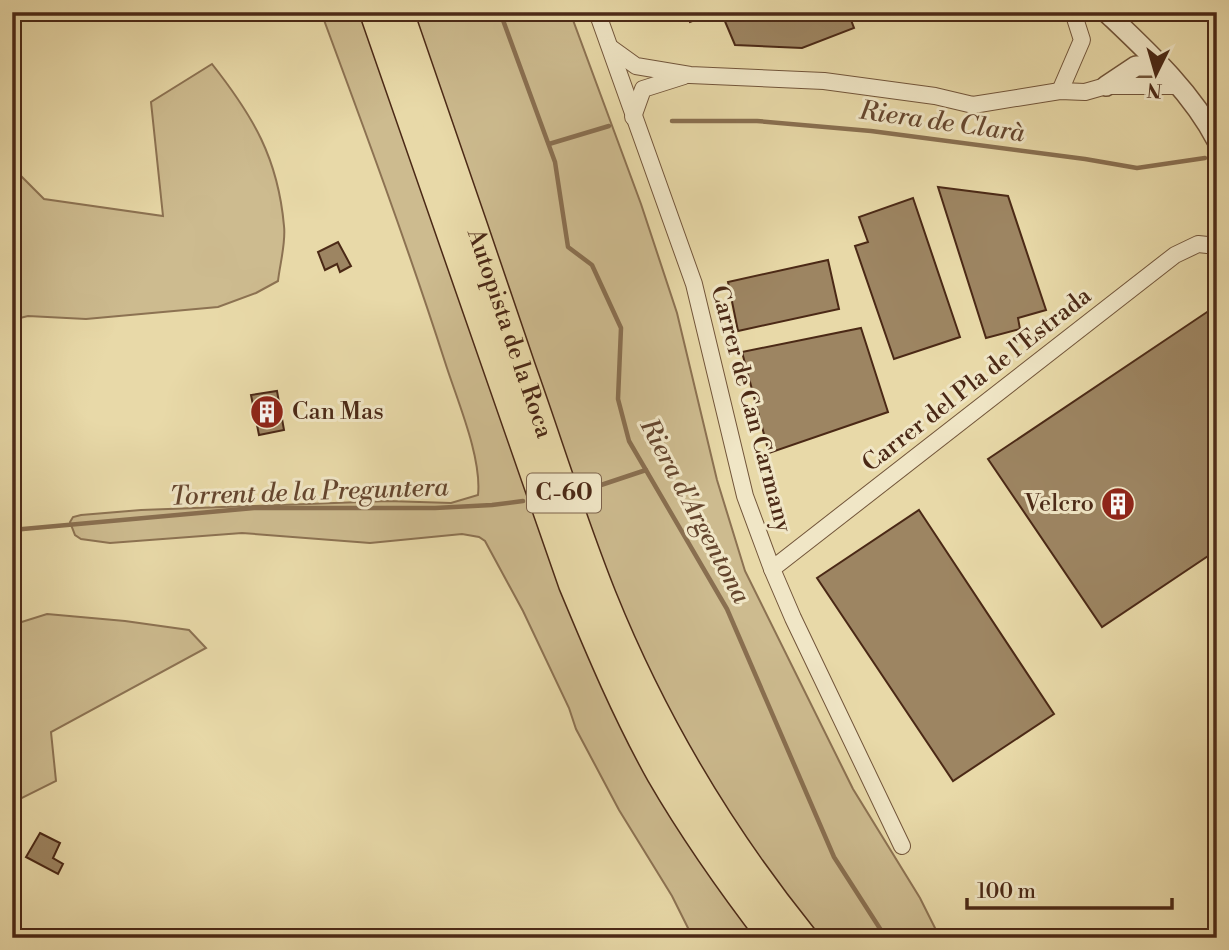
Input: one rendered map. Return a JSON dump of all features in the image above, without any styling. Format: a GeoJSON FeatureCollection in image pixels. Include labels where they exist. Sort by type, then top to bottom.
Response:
{"type":"FeatureCollection","features":[{"type":"Feature","properties":{"kind":"highway","name":"Autopista de la Roca"},"geometry":{"type":"LineString","coordinates":[[374,12],[573,584],[609,670],[662,775],[709,850],[773,938]]}},
{"type":"Feature","properties":{"kind":"highway","name":"Autopista de la Roca"},"geometry":{"type":"LineString","coordinates":[[399,12],[601,596],[660,724],[713,817],[803,938]]}},
{"type":"Feature","properties":{"kind":"street","name":"Carrer de Can Carmany"},"geometry":{"type":"LineString","coordinates":[[597,12],[694,284],[745,496],[793,618],[902,846]]}},
{"type":"Feature","properties":{"kind":"street"},"geometry":{"type":"LineString","coordinates":[[1060,91],[1082,40],[1073,12]]}},
{"type":"Feature","properties":{"kind":"street"},"geometry":{"type":"LineString","coordinates":[[1106,12],[1179,86],[1215,138]]}},
{"type":"Feature","properties":{"kind":"street"},"geometry":{"type":"LineString","coordinates":[[610,47],[636,66],[690,75],[824,81],[935,96],[973,105],[1060,91],[1086,92],[1106,86],[1179,86]]}},
{"type":"Feature","properties":{"kind":"street"},"geometry":{"type":"LineString","coordinates":[[1106,86],[1136,66],[1159,66]]}},
{"type":"Feature","properties":{"kind":"street"},"geometry":{"type":"LineString","coordinates":[[633,117],[643,89],[690,75]]}},
{"type":"Feature","properties":{"kind":"street","name":"Carrer del Pla de l'Estrada"},"geometry":{"type":"LineString","coordinates":[[772,569],[1175,255],[1198,244],[1217,246]]}},
{"type":"Feature","properties":{"kind":"shaded area"},"geometry":{"type":"Polygon","coordinates":[[[321,12],[570,12],[641,204],[677,313],[717,480],[745,571],[853,789],[920,898],[940,938],[693,938],[672,896],[619,810],[576,729],[569,708],[523,611],[485,541],[479,537],[462,534],[370,543],[242,533],[110,543],[81,539],[75,535],[70,522],[73,517],[81,515],[141,510],[388,501],[451,503],[478,495],[476,464],[462,411],[321,12]]]}},
{"type":"Feature","properties":{"kind":"shaded area"},"geometry":{"type":"Polygon","coordinates":[[[212,64],[251,120],[276,179],[284,233],[278,281],[256,293],[218,307],[86,319],[28,316],[12,320],[12,167],[44,199],[163,216],[151,102],[212,64]]]}},
{"type":"Feature","properties":{"kind":"shaded area"},"geometry":{"type":"Polygon","coordinates":[[[47,614],[189,630],[206,648],[51,732],[56,781],[12,803],[12,625],[47,614]]]}},
{"type":"Feature","properties":{"kind":"building"},"geometry":{"type":"Polygon","coordinates":[[[687,12],[716,12],[690,22],[687,12]]]}},
{"type":"Feature","properties":{"kind":"building"},"geometry":{"type":"Polygon","coordinates":[[[721,12],[848,12],[854,28],[802,48],[735,45],[721,12]]]}},
{"type":"Feature","properties":{"kind":"building"},"geometry":{"type":"Polygon","coordinates":[[[938,187],[1008,196],[1046,310],[1018,318],[1020,329],[986,338],[938,187]]]}},
{"type":"Feature","properties":{"kind":"building"},"geometry":{"type":"Polygon","coordinates":[[[913,198],[960,337],[894,359],[855,246],[868,242],[859,217],[913,198]]]}},
{"type":"Feature","properties":{"kind":"building"},"geometry":{"type":"Polygon","coordinates":[[[338,242],[351,266],[340,272],[337,264],[325,270],[318,252],[338,242]]]}},
{"type":"Feature","properties":{"kind":"building"},"geometry":{"type":"Polygon","coordinates":[[[828,260],[839,309],[738,331],[728,282],[828,260]]]}},
{"type":"Feature","properties":{"kind":"building","name":"Velcro"},"geometry":{"type":"Polygon","coordinates":[[[1216,306],[1217,550],[1102,627],[988,459],[1216,306]]]}},
{"type":"Feature","properties":{"kind":"building"},"geometry":{"type":"Polygon","coordinates":[[[861,328],[888,412],[769,453],[742,352],[861,328]]]}},
{"type":"Feature","properties":{"kind":"building","name":"Can Mas"},"geometry":{"type":"Polygon","coordinates":[[[277,391],[284,430],[259,435],[251,395],[277,391]]]}},
{"type":"Feature","properties":{"kind":"building"},"geometry":{"type":"Polygon","coordinates":[[[919,510],[1054,714],[953,781],[817,578],[919,510]]]}},
{"type":"Feature","properties":{"kind":"building"},"geometry":{"type":"Polygon","coordinates":[[[40,833],[60,843],[53,858],[63,864],[58,874],[26,857],[40,833]]]}},
{"type":"Feature","properties":{"kind":"waterway","name":"Riera d'Argentona"},"geometry":{"type":"LineString","coordinates":[[500,12],[555,162],[568,247],[592,265],[621,328],[618,399],[629,441],[727,609],[834,857],[886,938]]}},
{"type":"Feature","properties":{"kind":"waterway","name":"Riera de Clarà"},"geometry":{"type":"LineString","coordinates":[[672,121],[757,121],[871,131],[1137,168],[1205,158]]}},
{"type":"Feature","properties":{"kind":"waterway","name":"Riera de Clarà"},"geometry":{"type":"LineString","coordinates":[[549,144],[609,126]]}},
{"type":"Feature","properties":{"kind":"waterway"},"geometry":{"type":"LineString","coordinates":[[583,491],[646,470]]}},
{"type":"Feature","properties":{"kind":"waterway","name":"Torrent de la Preguntera"},"geometry":{"type":"LineString","coordinates":[[12,530],[254,508],[435,508],[523,501]]}},
{"type":"Feature","properties":{"kind":"place","name":"Can Mas"},"geometry":{"type":"Point","coordinates":[267,412]}},
{"type":"Feature","properties":{"kind":"place","name":"Velcro"},"geometry":{"type":"Point","coordinates":[1118,504]}}]}
